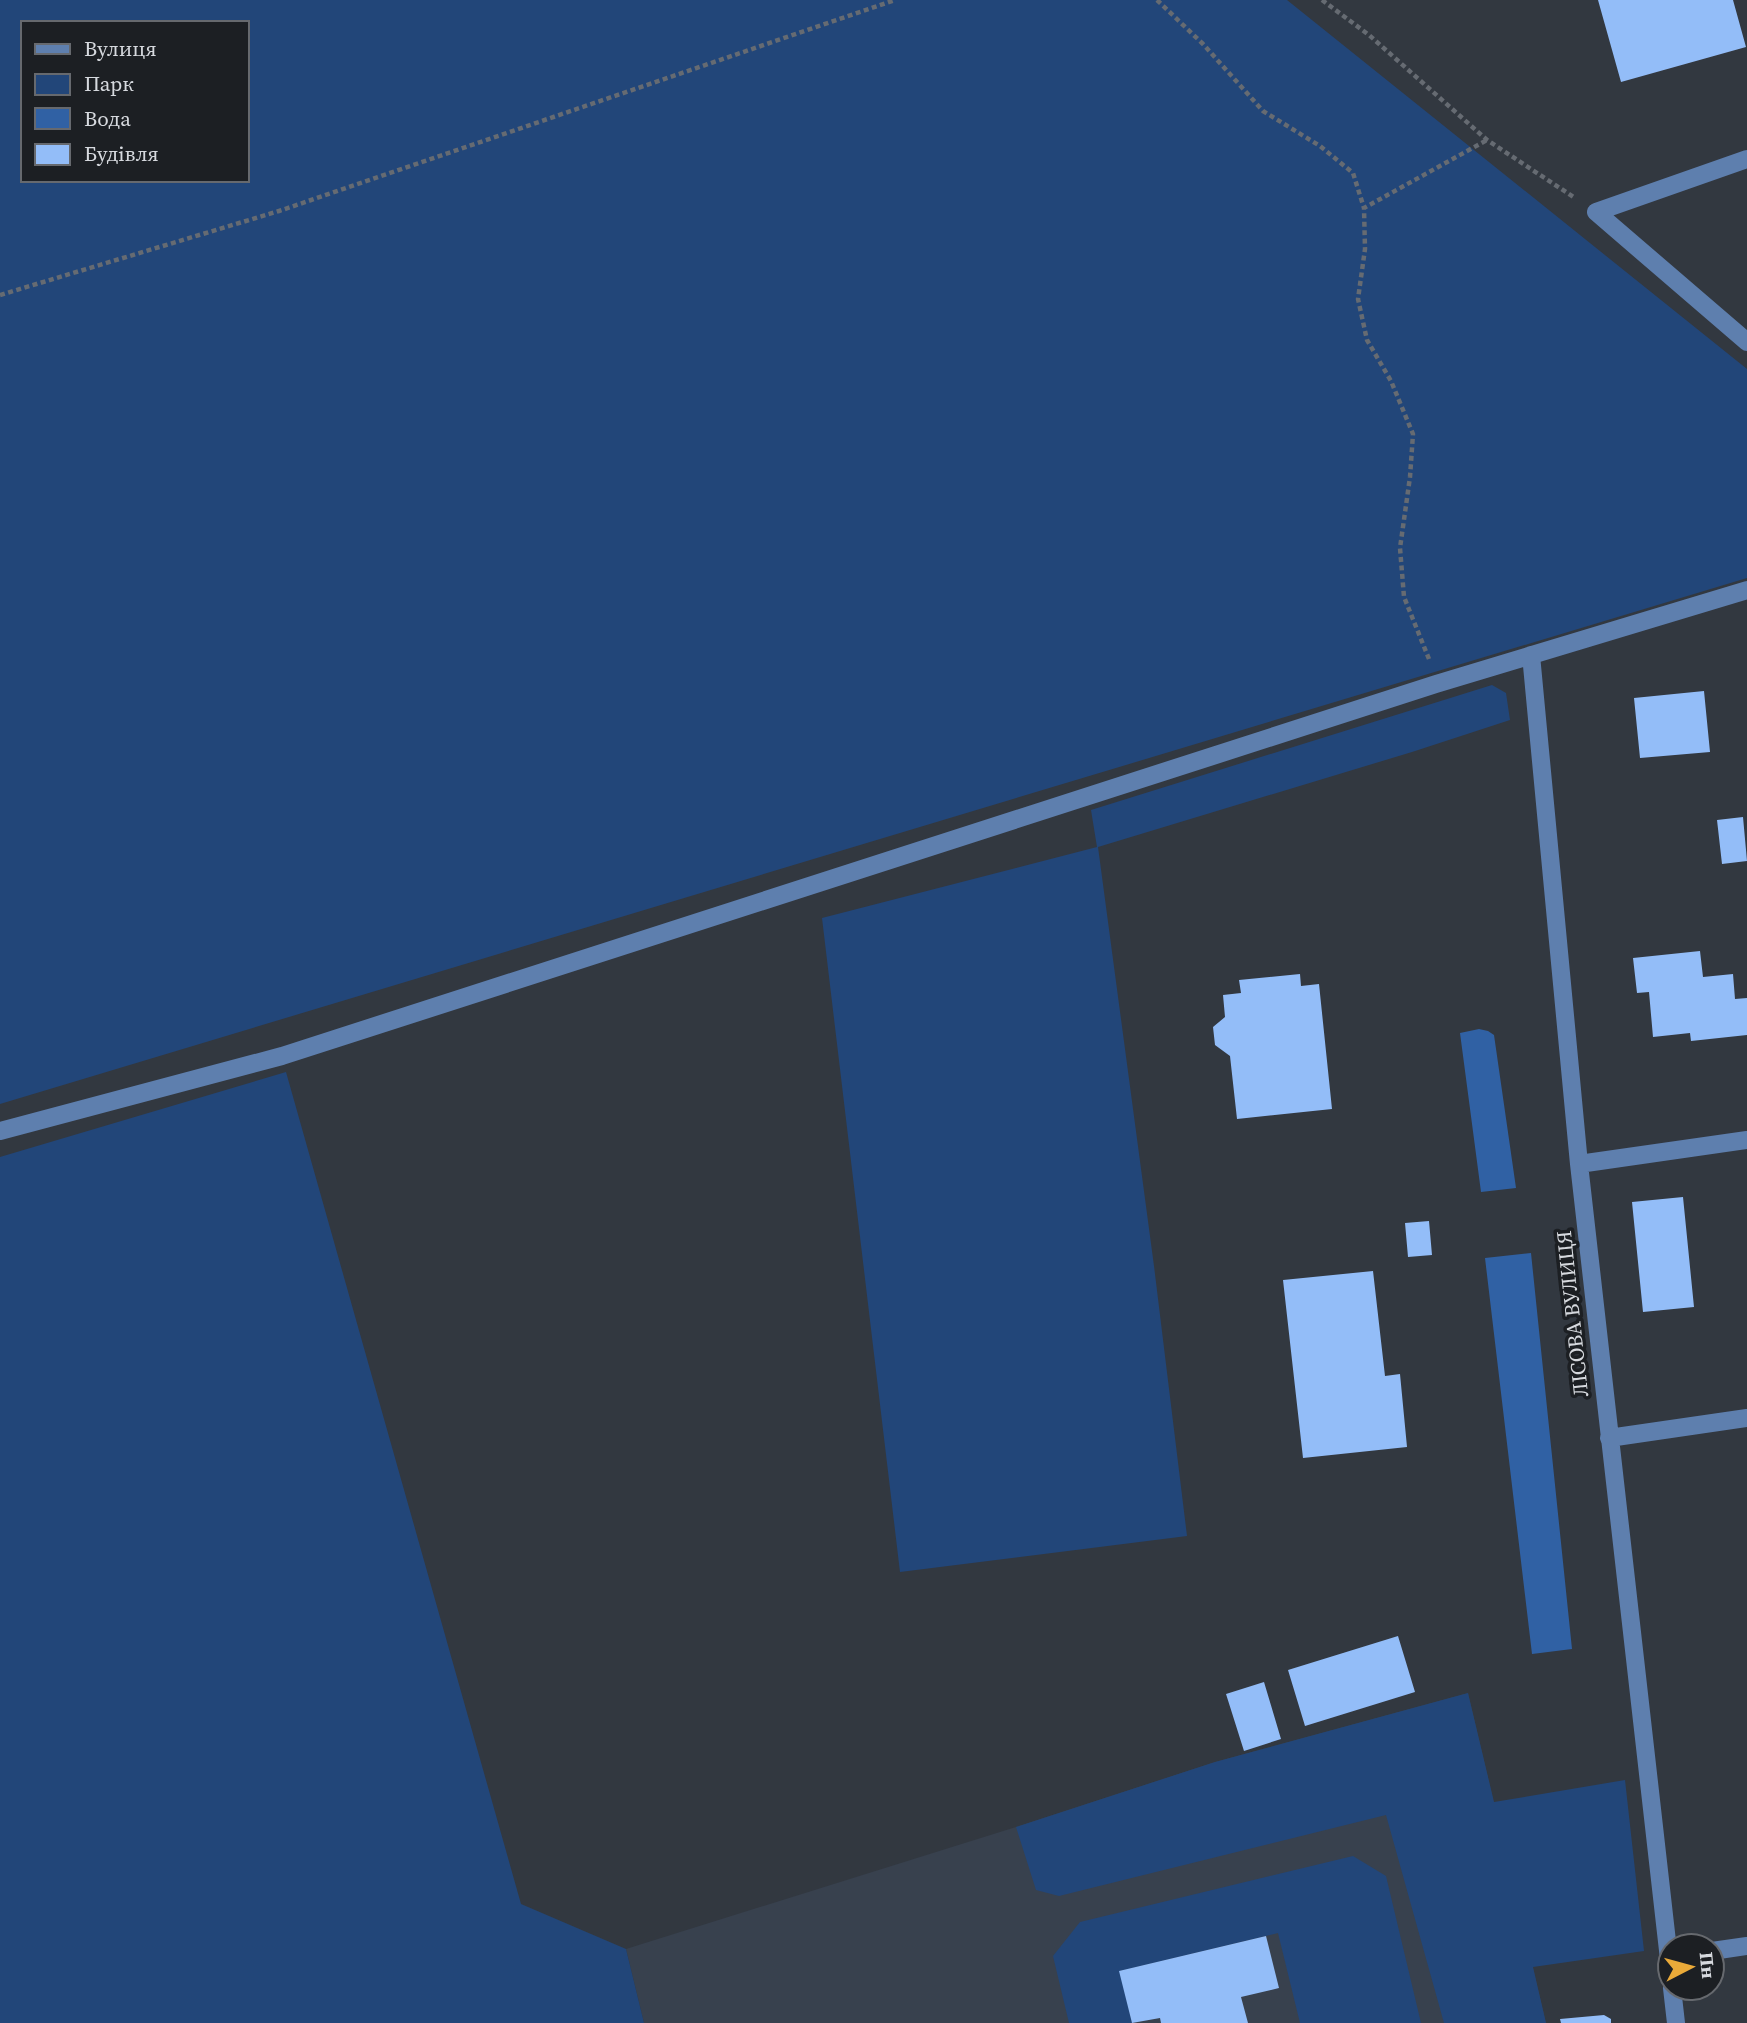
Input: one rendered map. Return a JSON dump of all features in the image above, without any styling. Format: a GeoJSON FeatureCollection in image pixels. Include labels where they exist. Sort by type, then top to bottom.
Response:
{"type":"FeatureCollection","features":[{"type":"Feature","properties":{"kind":"street"},"geometry":{"type":"LineString","coordinates":[[1747,159],[1596,212],[1747,342]]}},
{"type":"Feature","properties":{"kind":"street"},"geometry":{"type":"LineString","coordinates":[[0,1131],[282,1056],[1436,684],[1747,590]]}},
{"type":"Feature","properties":{"kind":"street","name":"ЛІСОВА ВУЛИЦЯ"},"geometry":{"type":"LineString","coordinates":[[1531,655],[1578,1164],[1667,1932]]}},
{"type":"Feature","properties":{"kind":"street"},"geometry":{"type":"LineString","coordinates":[[1578,1164],[1747,1140]]}},
{"type":"Feature","properties":{"kind":"street"},"geometry":{"type":"LineString","coordinates":[[1609,1438],[1747,1418]]}},
{"type":"Feature","properties":{"kind":"street"},"geometry":{"type":"LineString","coordinates":[[1726,1949],[1747,1946]]}},
{"type":"Feature","properties":{"kind":"street"},"geometry":{"type":"LineString","coordinates":[[1674,2002],[1676,2023]]}},
{"type":"Feature","properties":{"kind":"path"},"geometry":{"type":"LineString","coordinates":[[0,295],[279,211],[895,0]]}},
{"type":"Feature","properties":{"kind":"path"},"geometry":{"type":"LineString","coordinates":[[1157,0],[1203,44],[1263,111],[1320,146],[1353,173],[1364,208],[1365,249],[1358,299],[1367,340],[1391,381],[1413,434],[1400,548],[1404,597],[1427,652],[1436,684]]}},
{"type":"Feature","properties":{"kind":"path"},"geometry":{"type":"LineString","coordinates":[[1322,0],[1369,34],[1486,140],[1596,212]]}},
{"type":"Feature","properties":{"kind":"path"},"geometry":{"type":"LineString","coordinates":[[1364,208],[1486,140]]}},
{"type":"Feature","properties":{"kind":"shaded area"},"geometry":{"type":"Polygon","coordinates":[[[1468,1693],[1546,2023],[644,2023],[626,1949],[1215,1762],[1468,1693]]]}},
{"type":"Feature","properties":{"kind":"green space"},"geometry":{"type":"Polygon","coordinates":[[[0,0],[1287,0],[1747,369],[1747,578],[0,1104],[0,0]]]}},
{"type":"Feature","properties":{"kind":"green space"},"geometry":{"type":"Polygon","coordinates":[[[1492,685],[1506,693],[1510,720],[1098,847],[1187,1536],[900,1572],[822,918],[1097,847],[1091,810],[1492,685]]]}},
{"type":"Feature","properties":{"kind":"green space"},"geometry":{"type":"Polygon","coordinates":[[[286,1072],[521,1904],[626,1949],[644,2023],[0,2023],[0,1157],[286,1072]]]}},
{"type":"Feature","properties":{"kind":"green space"},"geometry":{"type":"Polygon","coordinates":[[[1468,1693],[1494,1802],[1625,1780],[1644,1951],[1533,1967],[1546,2023],[1444,2023],[1386,1815],[1059,1896],[1036,1890],[1016,1827],[1215,1762],[1468,1693]]]}},
{"type":"Feature","properties":{"kind":"green space"},"geometry":{"type":"Polygon","coordinates":[[[1353,1856],[1386,1876],[1421,2023],[1300,2023],[1278,1933],[1120,1971],[1132,2023],[1069,2023],[1053,1956],[1080,1922],[1353,1856]]]}},
{"type":"Feature","properties":{"kind":"water"},"geometry":{"type":"Polygon","coordinates":[[[1479,1029],[1494,1035],[1516,1188],[1481,1192],[1460,1033],[1479,1029]]]}},
{"type":"Feature","properties":{"kind":"water"},"geometry":{"type":"Polygon","coordinates":[[[1531,1253],[1572,1649],[1532,1654],[1485,1258],[1531,1253]]]}},
{"type":"Feature","properties":{"kind":"building"},"geometry":{"type":"Polygon","coordinates":[[[1598,0],[1733,0],[1746,47],[1621,82],[1598,0]]]}},
{"type":"Feature","properties":{"kind":"building"},"geometry":{"type":"Polygon","coordinates":[[[1704,691],[1710,752],[1640,758],[1634,698],[1704,691]]]}},
{"type":"Feature","properties":{"kind":"building"},"geometry":{"type":"Polygon","coordinates":[[[1743,817],[1747,861],[1722,864],[1717,820],[1743,817]]]}},
{"type":"Feature","properties":{"kind":"building"},"geometry":{"type":"Polygon","coordinates":[[[1700,951],[1703,977],[1733,974],[1735,999],[1747,998],[1747,1035],[1691,1041],[1690,1033],[1653,1037],[1649,992],[1637,993],[1633,958],[1700,951]]]}},
{"type":"Feature","properties":{"kind":"building"},"geometry":{"type":"Polygon","coordinates":[[[1300,974],[1301,986],[1319,984],[1332,1109],[1237,1119],[1230,1056],[1215,1045],[1213,1027],[1225,1017],[1223,995],[1241,993],[1239,980],[1300,974]]]}},
{"type":"Feature","properties":{"kind":"building"},"geometry":{"type":"Polygon","coordinates":[[[1683,1197],[1694,1307],[1643,1312],[1632,1202],[1683,1197]]]}},
{"type":"Feature","properties":{"kind":"building"},"geometry":{"type":"Polygon","coordinates":[[[1429,1221],[1432,1255],[1408,1257],[1405,1223],[1429,1221]]]}},
{"type":"Feature","properties":{"kind":"building"},"geometry":{"type":"Polygon","coordinates":[[[1373,1271],[1385,1376],[1400,1374],[1407,1447],[1303,1458],[1283,1280],[1373,1271]]]}},
{"type":"Feature","properties":{"kind":"building"},"geometry":{"type":"Polygon","coordinates":[[[1398,1636],[1415,1692],[1305,1726],[1288,1670],[1398,1636]]]}},
{"type":"Feature","properties":{"kind":"building"},"geometry":{"type":"Polygon","coordinates":[[[1264,1682],[1281,1739],[1244,1751],[1226,1694],[1264,1682]]]}},
{"type":"Feature","properties":{"kind":"building"},"geometry":{"type":"Polygon","coordinates":[[[1266,1936],[1279,1988],[1241,1997],[1248,2023],[1161,2023],[1160,2018],[1132,2023],[1119,1971],[1266,1936]]]}},
{"type":"Feature","properties":{"kind":"building"},"geometry":{"type":"Polygon","coordinates":[[[1604,2015],[1611,2019],[1611,2023],[1561,2023],[1560,2019],[1604,2015]]]}}]}
